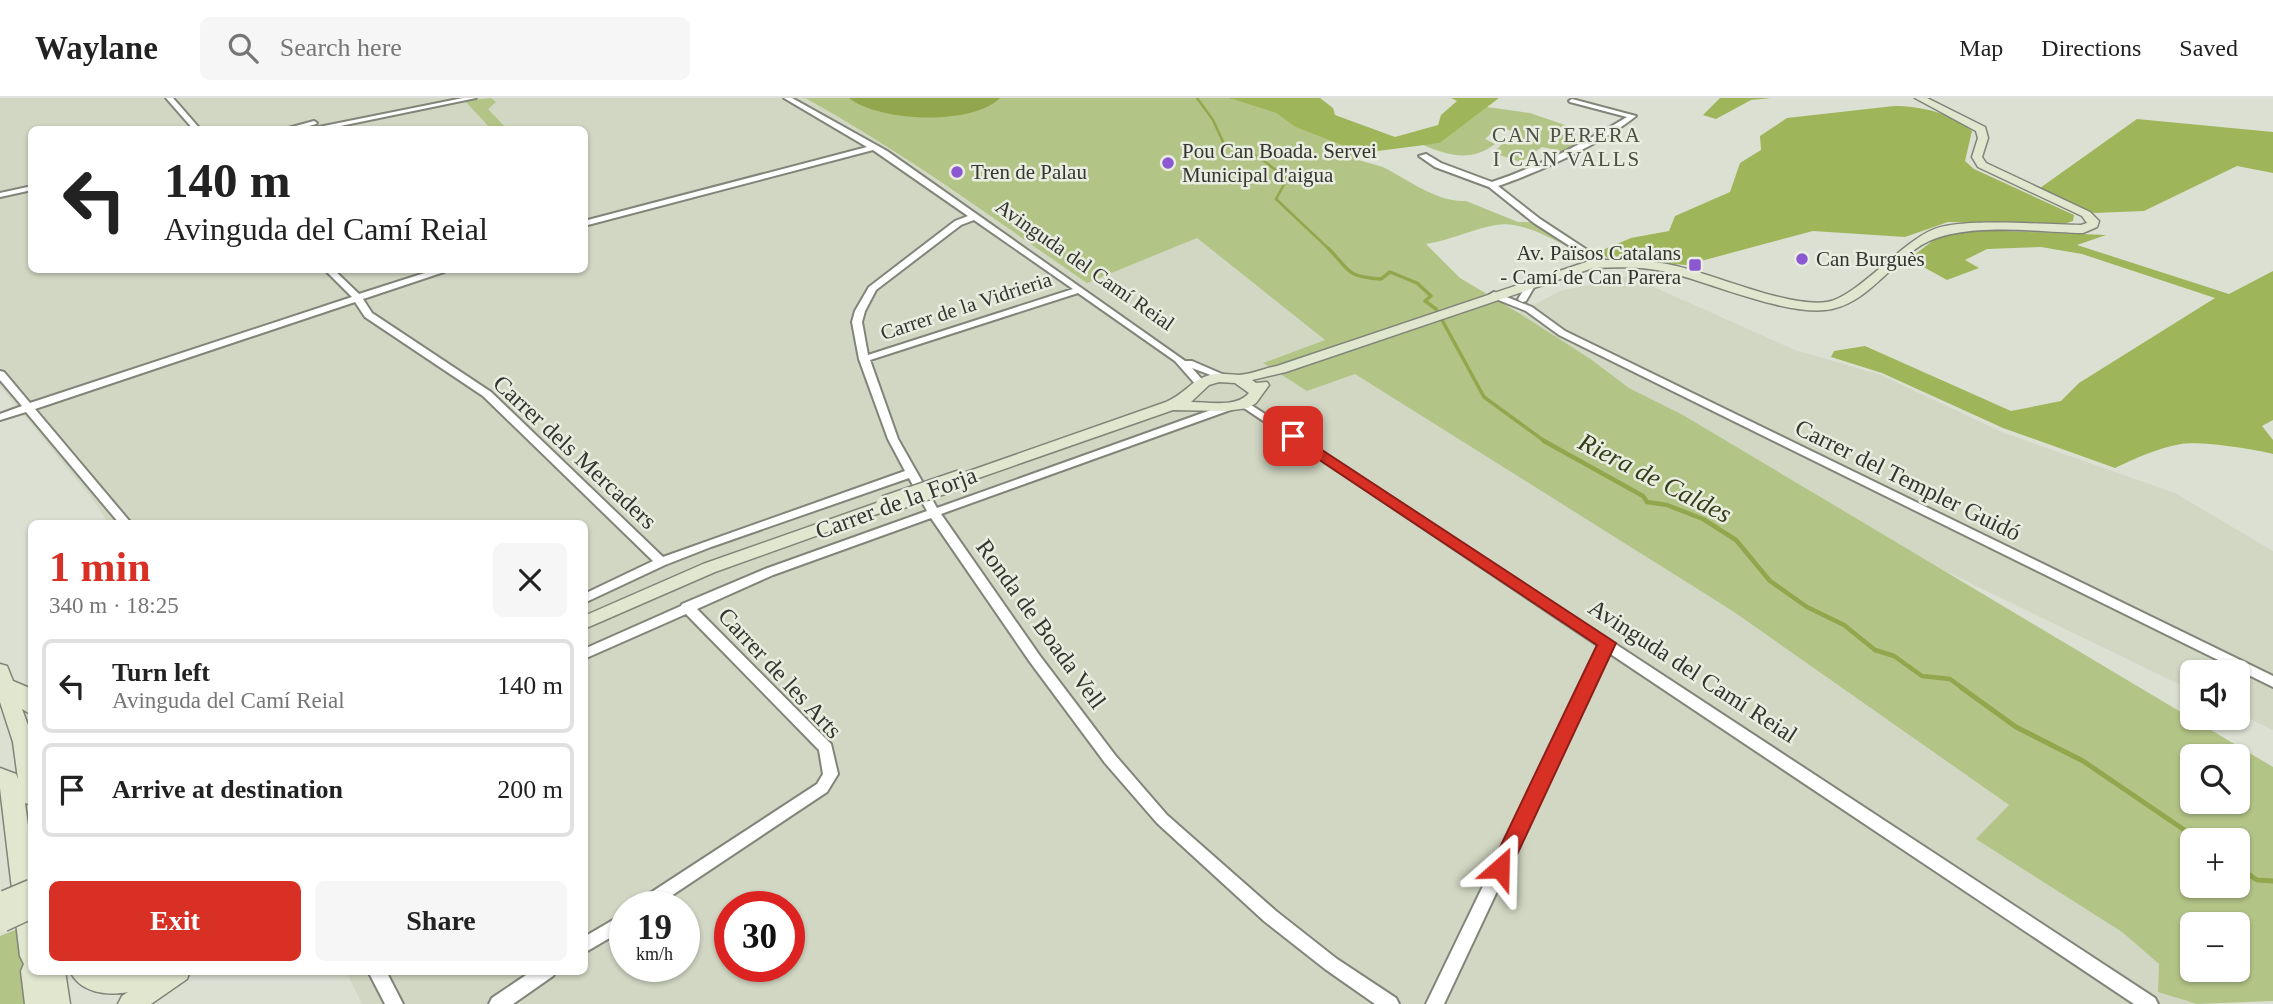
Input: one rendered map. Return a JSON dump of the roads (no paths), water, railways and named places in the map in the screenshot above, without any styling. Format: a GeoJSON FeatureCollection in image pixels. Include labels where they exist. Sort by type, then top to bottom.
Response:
{"type":"FeatureCollection","features":[{"type":"Feature","properties":{"kind":"main road"},"geometry":{"type":"LineString","coordinates":[[588,621],[709,568],[1160,410],[1185,399],[1200,387],[1281,369],[1533,282],[1601,263],[1667,268],[1794,304],[1829,306],[1850,298],[1913,245],[1939,231],[1965,227],[2075,229],[2093,225],[2093,221],[2086,214],[1982,165],[1977,157],[1983,138],[1981,129],[1920,98]]}},
{"type":"Feature","properties":{"kind":"main road"},"geometry":{"type":"LineString","coordinates":[[1160,410],[1221,406],[1250,398],[1267,379],[1281,369]]}},
{"type":"Feature","properties":{"kind":"main road"},"geometry":{"type":"LineString","coordinates":[[1231,378],[1248,383],[1250,398]]}},
{"type":"Feature","properties":{"kind":"main road"},"geometry":{"type":"LineString","coordinates":[[1200,387],[1201,399],[1221,406]]}},
{"type":"Feature","properties":{"kind":"main road"},"geometry":{"type":"LineString","coordinates":[[588,632],[761,549]]}},
{"type":"Feature","properties":{"kind":"main road"},"geometry":{"type":"LineString","coordinates":[[3,678],[28,699]]}},
{"type":"Feature","properties":{"kind":"main road"},"geometry":{"type":"LineString","coordinates":[[3,678],[23,742],[28,773]]}},
{"type":"Feature","properties":{"kind":"main road"},"geometry":{"type":"LineString","coordinates":[[0,776],[8,780],[13,795],[28,922]]}},
{"type":"Feature","properties":{"kind":"main road"},"geometry":{"type":"LineString","coordinates":[[2,912],[28,894]]}},
{"type":"Feature","properties":{"kind":"main road"},"geometry":{"type":"LineString","coordinates":[[2,912],[28,907]]}},
{"type":"Feature","properties":{"kind":"main road"},"geometry":{"type":"LineString","coordinates":[[34,975],[38,1004]]}},
{"type":"Feature","properties":{"kind":"main road"},"geometry":{"type":"LineString","coordinates":[[53,975],[57,1004]]}},
{"type":"Feature","properties":{"kind":"main road"},"geometry":{"type":"LineString","coordinates":[[86,975],[91,981],[108,984],[131,981],[147,975]]}},
{"type":"Feature","properties":{"kind":"main road"},"geometry":{"type":"LineString","coordinates":[[131,1004],[171,975]]}},
{"type":"Feature","properties":{"kind":"street"},"geometry":{"type":"LineString","coordinates":[[169,98],[194,126]]}},
{"type":"Feature","properties":{"kind":"street"},"geometry":{"type":"LineString","coordinates":[[305,126],[449,98]]}},
{"type":"Feature","properties":{"kind":"street"},"geometry":{"type":"LineString","coordinates":[[328,126],[473,98]]}},
{"type":"Feature","properties":{"kind":"street","name":"Avinguda del Camí Reial"},"geometry":{"type":"LineString","coordinates":[[787,98],[874,147],[1178,359],[1231,378]]}},
{"type":"Feature","properties":{"kind":"street"},"geometry":{"type":"LineString","coordinates":[[1492,185],[1530,173],[1572,153],[1633,116],[1572,100]]}},
{"type":"Feature","properties":{"kind":"street"},"geometry":{"type":"LineString","coordinates":[[588,224],[874,147]]}},
{"type":"Feature","properties":{"kind":"street"},"geometry":{"type":"LineString","coordinates":[[1423,156],[1438,165],[1492,185],[1537,221],[1601,263]]}},
{"type":"Feature","properties":{"kind":"street"},"geometry":{"type":"LineString","coordinates":[[0,192],[28,186]]}},
{"type":"Feature","properties":{"kind":"street","name":"Ronda de Boada Vell"},"geometry":{"type":"LineString","coordinates":[[975,216],[958,223],[872,289],[857,322],[864,359],[893,439],[933,512],[1035,659],[1110,759],[1162,819],[1270,916],[1331,964],[1390,1004]]}},
{"type":"Feature","properties":{"kind":"street","name":"Carrer dels Mercaders"},"geometry":{"type":"LineString","coordinates":[[332,273],[357,297],[368,315],[486,394],[661,562]]}},
{"type":"Feature","properties":{"kind":"street"},"geometry":{"type":"LineString","coordinates":[[0,417],[432,273]]}},
{"type":"Feature","properties":{"kind":"street"},"geometry":{"type":"LineString","coordinates":[[1526,304],[1533,282]]}},
{"type":"Feature","properties":{"kind":"street","name":"Carrer de la Vidrieria"},"geometry":{"type":"LineString","coordinates":[[864,359],[1080,290]]}},
{"type":"Feature","properties":{"kind":"street","name":"Carrer del Templer Guidó"},"geometry":{"type":"LineString","coordinates":[[1501,293],[1526,304],[1562,332],[2273,682]]}},
{"type":"Feature","properties":{"kind":"street","name":"Avinguda del Camí Reial"},"geometry":{"type":"LineString","coordinates":[[1178,359],[1200,387]]}},
{"type":"Feature","properties":{"kind":"street"},"geometry":{"type":"LineString","coordinates":[[0,374],[123,520]]}},
{"type":"Feature","properties":{"kind":"street","name":"Avinguda del Camí Reial"},"geometry":{"type":"LineString","coordinates":[[1250,398],[1607,643],[2149,1004]]}},
{"type":"Feature","properties":{"kind":"street","name":"Carrer de la Forja"},"geometry":{"type":"LineString","coordinates":[[588,653],[769,572],[1221,406]]}},
{"type":"Feature","properties":{"kind":"street"},"geometry":{"type":"LineString","coordinates":[[588,596],[661,562],[911,473]]}},
{"type":"Feature","properties":{"kind":"street","name":"Carrer de les Arts"},"geometry":{"type":"LineString","coordinates":[[667,891],[822,788],[831,774],[827,748],[687,607]]}},
{"type":"Feature","properties":{"kind":"street"},"geometry":{"type":"LineString","coordinates":[[1435,1004],[1607,643]]}},
{"type":"Feature","properties":{"kind":"street"},"geometry":{"type":"LineString","coordinates":[[588,943],[609,930]]}},
{"type":"Feature","properties":{"kind":"street"},"geometry":{"type":"LineString","coordinates":[[379,975],[394,1004]]}},
{"type":"Feature","properties":{"kind":"street"},"geometry":{"type":"LineString","coordinates":[[498,1004],[541,975]]}},
{"type":"Feature","properties":{"kind":"street","name":"Avinguda del Camí Reial"},"geometry":{"type":"LineString","coordinates":[[2113,979],[2163,1004]]}},
{"type":"Feature","properties":{"kind":"waterway","name":"Riera de Caldes"},"geometry":{"type":"LineString","coordinates":[[1197,98],[1213,120],[1225,146],[1259,157],[1287,179],[1276,199],[1329,249]]}},
{"type":"Feature","properties":{"kind":"waterway","name":"Riera de Caldes"},"geometry":{"type":"LineString","coordinates":[[1329,249],[1354,274],[1381,279],[1390,272],[1417,283],[1431,296],[1425,301],[1436,309],[1484,397],[1545,442]]}},
{"type":"Feature","properties":{"kind":"waterway","name":"Riera de Caldes"},"geometry":{"type":"LineString","coordinates":[[1545,442],[1643,496],[1647,502],[1667,505],[1703,519],[1736,540],[1770,581],[1807,607],[1844,625],[1875,650],[1894,656],[1922,676],[1950,679],[1965,690]]}},
{"type":"Feature","properties":{"kind":"waterway","name":"Riera de Caldes"},"geometry":{"type":"LineString","coordinates":[[1962,688],[2016,727],[2083,761],[2181,828]]}},
{"type":"Feature","properties":{"kind":"waterway","name":"Riera de Caldes"},"geometry":{"type":"LineString","coordinates":[[2250,875],[2257,880],[2273,881]]}},
{"type":"Feature","properties":{"kind":"place","name":"Pou Can Boada. Servei Municipal d'aigua"},"geometry":{"type":"Point","coordinates":[1168,163]}},
{"type":"Feature","properties":{"kind":"place","name":"Tren de Palau"},"geometry":{"type":"Point","coordinates":[957,172]}},
{"type":"Feature","properties":{"kind":"place","name":"Can Burguès"},"geometry":{"type":"Point","coordinates":[1802,259]}},
{"type":"Feature","properties":{"kind":"place","name":"Av. Països Catalans - Camí de Can Parera"},"geometry":{"type":"Point","coordinates":[1695,265]}},
{"type":"Feature","properties":{"kind":"district","name":"CAN PERERA I CAN VALLS"},"geometry":{"type":"Point","coordinates":[1567,147]}}]}
